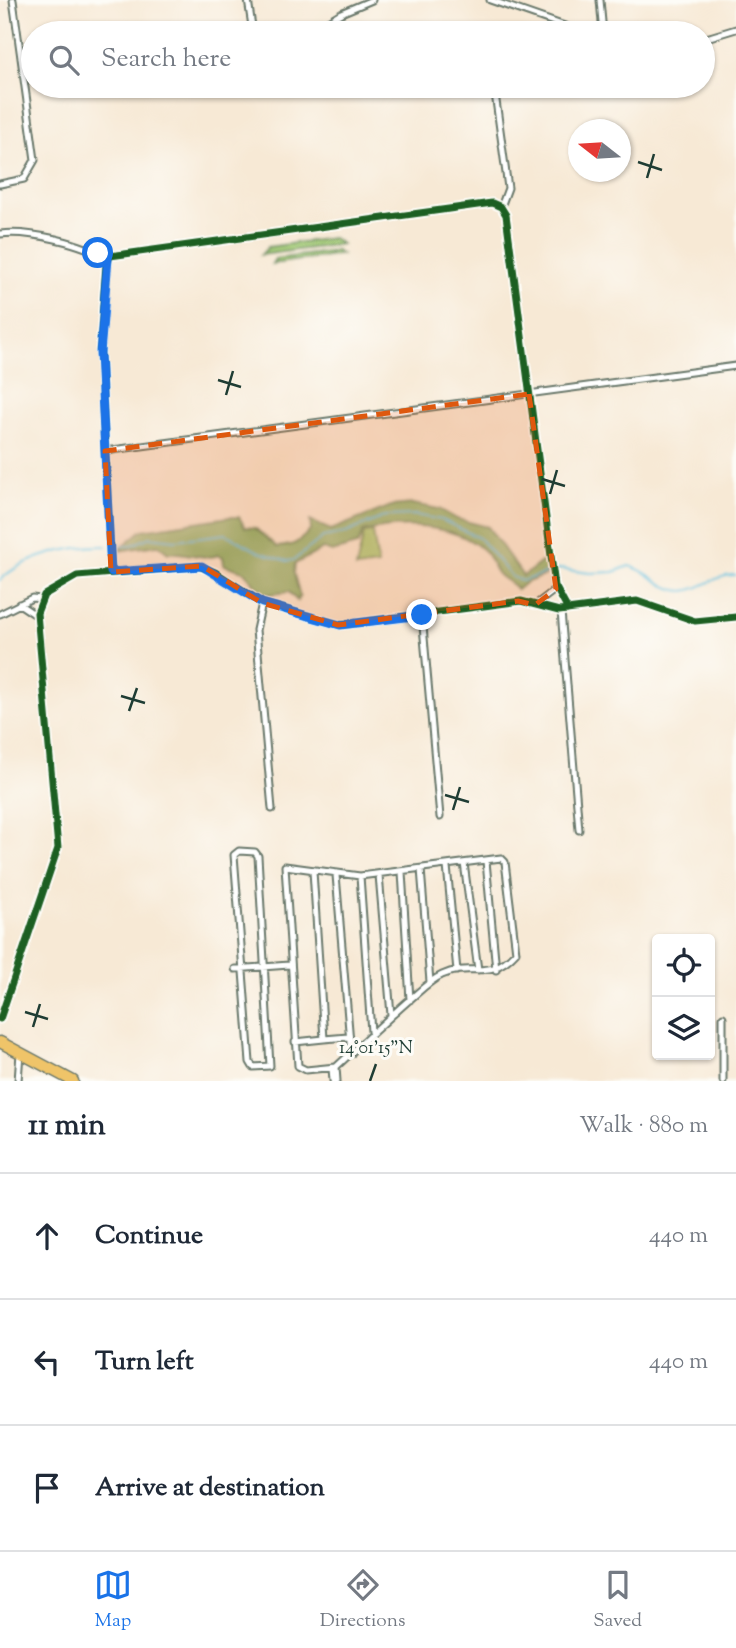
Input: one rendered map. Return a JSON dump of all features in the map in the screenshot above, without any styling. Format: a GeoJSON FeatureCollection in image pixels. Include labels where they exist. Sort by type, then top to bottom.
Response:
{"type":"FeatureCollection","features":[{"type":"Feature","properties":{"kind":"highway"},"geometry":{"type":"LineString","coordinates":[[0,1042],[73,1081]]}},
{"type":"Feature","properties":{"kind":"street"},"geometry":{"type":"LineString","coordinates":[[13,0],[21,58]]}},
{"type":"Feature","properties":{"kind":"street"},"geometry":{"type":"LineString","coordinates":[[248,0],[251,21]]}},
{"type":"Feature","properties":{"kind":"street"},"geometry":{"type":"LineString","coordinates":[[328,21],[372,0]]}},
{"type":"Feature","properties":{"kind":"street"},"geometry":{"type":"LineString","coordinates":[[490,0],[550,21]]}},
{"type":"Feature","properties":{"kind":"street"},"geometry":{"type":"LineString","coordinates":[[600,0],[602,21]]}},
{"type":"Feature","properties":{"kind":"street"},"geometry":{"type":"LineString","coordinates":[[715,35],[736,29]]}},
{"type":"Feature","properties":{"kind":"street"},"geometry":{"type":"LineString","coordinates":[[0,184],[24,179],[35,160],[26,98]]}},
{"type":"Feature","properties":{"kind":"street"},"geometry":{"type":"LineString","coordinates":[[496,98],[508,188],[501,207]]}},
{"type":"Feature","properties":{"kind":"street"},"geometry":{"type":"LineString","coordinates":[[108,259],[117,253],[463,206],[492,203],[501,207],[506,215],[554,578],[564,610],[579,830]]}},
{"type":"Feature","properties":{"kind":"street"},"geometry":{"type":"LineString","coordinates":[[0,234],[25,232],[96,252],[108,259]]}},
{"type":"Feature","properties":{"kind":"street"},"geometry":{"type":"LineString","coordinates":[[108,259],[100,346],[111,572]]}},
{"type":"Feature","properties":{"kind":"street"},"geometry":{"type":"LineString","coordinates":[[105,451],[736,366]]}},
{"type":"Feature","properties":{"kind":"street"},"geometry":{"type":"LineString","coordinates":[[0,1019],[58,848],[37,616],[41,599],[74,577],[202,566],[262,603],[341,625],[518,601],[564,610],[634,601],[695,621],[736,617]]}},
{"type":"Feature","properties":{"kind":"street"},"geometry":{"type":"LineString","coordinates":[[535,605],[556,589]]}},
{"type":"Feature","properties":{"kind":"street"},"geometry":{"type":"LineString","coordinates":[[0,614],[34,597],[41,599]]}},
{"type":"Feature","properties":{"kind":"street"},"geometry":{"type":"LineString","coordinates":[[262,603],[256,629],[272,809]]}},
{"type":"Feature","properties":{"kind":"street"},"geometry":{"type":"LineString","coordinates":[[19,604],[37,616]]}},
{"type":"Feature","properties":{"kind":"street"},"geometry":{"type":"LineString","coordinates":[[422,615],[440,817]]}},
{"type":"Feature","properties":{"kind":"street"},"geometry":{"type":"LineString","coordinates":[[239,851],[255,852],[258,856],[263,968],[272,1062],[270,1066],[253,1067],[250,1062],[243,969],[234,855],[239,851]]}},
{"type":"Feature","properties":{"kind":"street"},"geometry":{"type":"LineString","coordinates":[[501,859],[505,862],[516,952],[496,970],[457,971],[430,982],[371,1032],[334,1068],[306,1070],[298,1066],[284,869],[288,864],[313,871],[360,876],[486,860],[501,859]]}},
{"type":"Feature","properties":{"kind":"street"},"geometry":{"type":"LineString","coordinates":[[486,860],[496,970]]}},
{"type":"Feature","properties":{"kind":"street"},"geometry":{"type":"LineString","coordinates":[[464,863],[478,970]]}},
{"type":"Feature","properties":{"kind":"street"},"geometry":{"type":"LineString","coordinates":[[447,866],[457,971]]}},
{"type":"Feature","properties":{"kind":"street"},"geometry":{"type":"LineString","coordinates":[[421,869],[430,982]]}},
{"type":"Feature","properties":{"kind":"street"},"geometry":{"type":"LineString","coordinates":[[313,871],[324,1039]]}},
{"type":"Feature","properties":{"kind":"street"},"geometry":{"type":"LineString","coordinates":[[402,872],[410,1000]]}},
{"type":"Feature","properties":{"kind":"street"},"geometry":{"type":"LineString","coordinates":[[336,874],[351,1054]]}},
{"type":"Feature","properties":{"kind":"street"},"geometry":{"type":"LineString","coordinates":[[379,875],[391,1015]]}},
{"type":"Feature","properties":{"kind":"street"},"geometry":{"type":"LineString","coordinates":[[360,876],[371,1032]]}},
{"type":"Feature","properties":{"kind":"street"},"geometry":{"type":"LineString","coordinates":[[235,969],[289,965]]}},
{"type":"Feature","properties":{"kind":"street"},"geometry":{"type":"LineString","coordinates":[[723,1017],[723,1081]]}},
{"type":"Feature","properties":{"kind":"street"},"geometry":{"type":"LineString","coordinates":[[295,1042],[348,1037]]}},
{"type":"Feature","properties":{"kind":"street"},"geometry":{"type":"LineString","coordinates":[[18,1081],[20,1053]]}},
{"type":"Feature","properties":{"kind":"street"},"geometry":{"type":"LineString","coordinates":[[334,1068],[335,1081]]}},
{"type":"Feature","properties":{"kind":"highlighted area"},"geometry":{"type":"Polygon","coordinates":[[[529,394],[556,589],[535,605],[518,601],[338,625],[262,603],[202,566],[111,572],[105,451],[529,394]]]}},
{"type":"Feature","properties":{"kind":"green space"},"geometry":{"type":"Polygon","coordinates":[[[333,238],[341,244],[261,255],[268,247],[333,238]]]}},
{"type":"Feature","properties":{"kind":"green space"},"geometry":{"type":"Polygon","coordinates":[[[336,251],[341,254],[272,264],[275,259],[336,251]]]}},
{"type":"Feature","properties":{"kind":"green space"},"geometry":{"type":"Polygon","coordinates":[[[413,504],[439,509],[457,519],[488,527],[523,576],[543,561],[547,563],[548,574],[525,583],[517,590],[499,576],[485,552],[471,541],[426,527],[393,527],[363,532],[358,545],[332,552],[323,549],[295,564],[294,574],[300,596],[297,601],[289,592],[265,595],[243,571],[224,565],[223,557],[219,555],[207,557],[168,553],[158,545],[117,551],[142,530],[229,517],[239,517],[245,527],[255,528],[277,547],[284,546],[296,543],[311,530],[310,521],[331,530],[391,506],[413,504]]]}},
{"type":"Feature","properties":{"kind":"green space"},"geometry":{"type":"Polygon","coordinates":[[[373,532],[378,565],[356,568],[364,533],[373,532]]]}},
{"type":"Feature","properties":{"kind":"waterway"},"geometry":{"type":"LineString","coordinates":[[112,546],[130,546],[150,537],[175,540],[226,534],[259,552],[287,561],[294,560],[323,537],[346,533],[386,516],[415,515],[442,520],[479,538],[512,577],[522,581],[559,569],[590,573],[614,572],[629,566],[643,571],[668,587],[683,591],[722,577],[736,575]]}},
{"type":"Feature","properties":{"kind":"waterway"},"geometry":{"type":"LineString","coordinates":[[0,580],[22,565],[50,554],[106,546]]}},
{"type":"Feature","properties":{"kind":"cycle path"},"geometry":{"type":"LineString","coordinates":[[111,572],[100,349],[106,266],[110,256],[492,203],[501,207],[506,215],[555,586],[568,610]]}},
{"type":"Feature","properties":{"kind":"cycle path"},"geometry":{"type":"LineString","coordinates":[[0,1019],[58,848],[37,613],[44,595],[77,576],[199,566],[215,572],[262,603],[341,625],[521,601],[559,611],[637,601],[695,621],[736,617]]}},
{"type":"Feature","properties":{"kind":"route"},"geometry":{"type":"LineString","coordinates":[[98,253],[108,259],[100,353],[111,572],[202,566],[262,603],[340,625],[422,615]]}}]}
